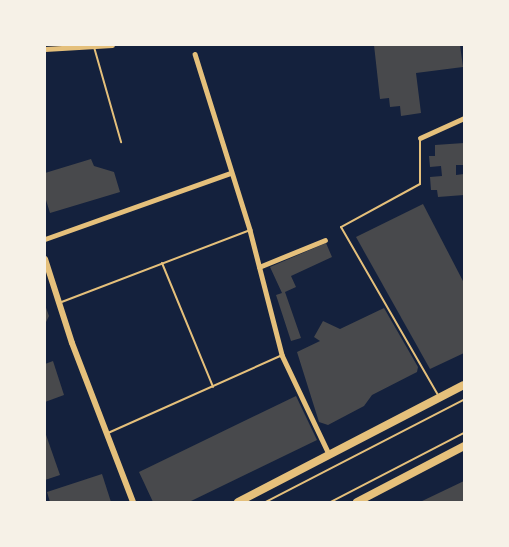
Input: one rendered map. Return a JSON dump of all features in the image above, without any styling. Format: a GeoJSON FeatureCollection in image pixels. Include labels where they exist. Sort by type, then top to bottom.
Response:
{"type":"FeatureCollection","features":[{"type":"Feature","properties":{"kind":"highway"},"geometry":{"type":"LineString","coordinates":[[238,502],[464,385]]}},
{"type":"Feature","properties":{"kind":"highway"},"geometry":{"type":"LineString","coordinates":[[357,502],[464,446]]}},
{"type":"Feature","properties":{"kind":"street"},"geometry":{"type":"LineString","coordinates":[[45,49],[112,45]]}},
{"type":"Feature","properties":{"kind":"street"},"geometry":{"type":"LineString","coordinates":[[195,54],[230,173],[250,230],[282,355],[330,456]]}},
{"type":"Feature","properties":{"kind":"street"},"geometry":{"type":"LineString","coordinates":[[420,138],[464,118]]}},
{"type":"Feature","properties":{"kind":"street"},"geometry":{"type":"LineString","coordinates":[[45,239],[230,173]]}},
{"type":"Feature","properties":{"kind":"street"},"geometry":{"type":"LineString","coordinates":[[259,267],[325,240]]}},
{"type":"Feature","properties":{"kind":"street"},"geometry":{"type":"LineString","coordinates":[[45,259],[72,343],[133,502]]}},
{"type":"Feature","properties":{"kind":"lane"},"geometry":{"type":"LineString","coordinates":[[94,47],[121,142]]}},
{"type":"Feature","properties":{"kind":"lane"},"geometry":{"type":"LineString","coordinates":[[420,138],[420,184],[341,227],[439,398]]}},
{"type":"Feature","properties":{"kind":"lane"},"geometry":{"type":"LineString","coordinates":[[59,303],[250,230]]}},
{"type":"Feature","properties":{"kind":"lane"},"geometry":{"type":"LineString","coordinates":[[162,263],[213,387]]}},
{"type":"Feature","properties":{"kind":"lane"},"geometry":{"type":"LineString","coordinates":[[108,433],[282,355]]}},
{"type":"Feature","properties":{"kind":"path"},"geometry":{"type":"LineString","coordinates":[[266,502],[464,400]]}},
{"type":"Feature","properties":{"kind":"path"},"geometry":{"type":"LineString","coordinates":[[331,502],[464,433]]}},
{"type":"Feature","properties":{"kind":"building"},"geometry":{"type":"Polygon","coordinates":[[[374,45],[460,45],[463,67],[416,73],[421,113],[401,116],[400,106],[390,107],[389,98],[380,99],[374,45]]]}},
{"type":"Feature","properties":{"kind":"building"},"geometry":{"type":"Polygon","coordinates":[[[464,143],[464,165],[456,165],[456,175],[464,174],[464,195],[438,197],[437,190],[431,190],[430,177],[442,176],[441,166],[430,167],[429,156],[435,156],[435,145],[464,143]]]}},
{"type":"Feature","properties":{"kind":"building"},"geometry":{"type":"Polygon","coordinates":[[[91,159],[94,166],[114,172],[120,192],[50,213],[45,197],[45,173],[91,159]]]}},
{"type":"Feature","properties":{"kind":"building"},"geometry":{"type":"Polygon","coordinates":[[[423,204],[464,283],[464,353],[430,369],[356,237],[423,204]]]}},
{"type":"Feature","properties":{"kind":"building"},"geometry":{"type":"Polygon","coordinates":[[[326,243],[332,257],[291,276],[296,287],[285,292],[301,338],[291,341],[276,295],[282,293],[270,267],[326,243]]]}},
{"type":"Feature","properties":{"kind":"building"},"geometry":{"type":"Polygon","coordinates":[[[45,305],[49,316],[45,324],[45,305]]]}},
{"type":"Feature","properties":{"kind":"building"},"geometry":{"type":"Polygon","coordinates":[[[384,308],[418,367],[417,372],[372,395],[364,406],[328,425],[319,422],[297,352],[320,341],[314,337],[323,321],[340,329],[384,308]]]}},
{"type":"Feature","properties":{"kind":"building"},"geometry":{"type":"Polygon","coordinates":[[[53,361],[64,395],[45,402],[45,364],[53,361]]]}},
{"type":"Feature","properties":{"kind":"building"},"geometry":{"type":"Polygon","coordinates":[[[296,396],[317,440],[189,502],[153,502],[139,472],[296,396]]]}},
{"type":"Feature","properties":{"kind":"building"},"geometry":{"type":"Polygon","coordinates":[[[45,432],[60,475],[45,480],[45,432]]]}},
{"type":"Feature","properties":{"kind":"building"},"geometry":{"type":"Polygon","coordinates":[[[102,474],[111,502],[50,502],[47,492],[102,474]]]}},
{"type":"Feature","properties":{"kind":"building"},"geometry":{"type":"Polygon","coordinates":[[[464,481],[464,502],[420,502],[464,481]]]}}]}
